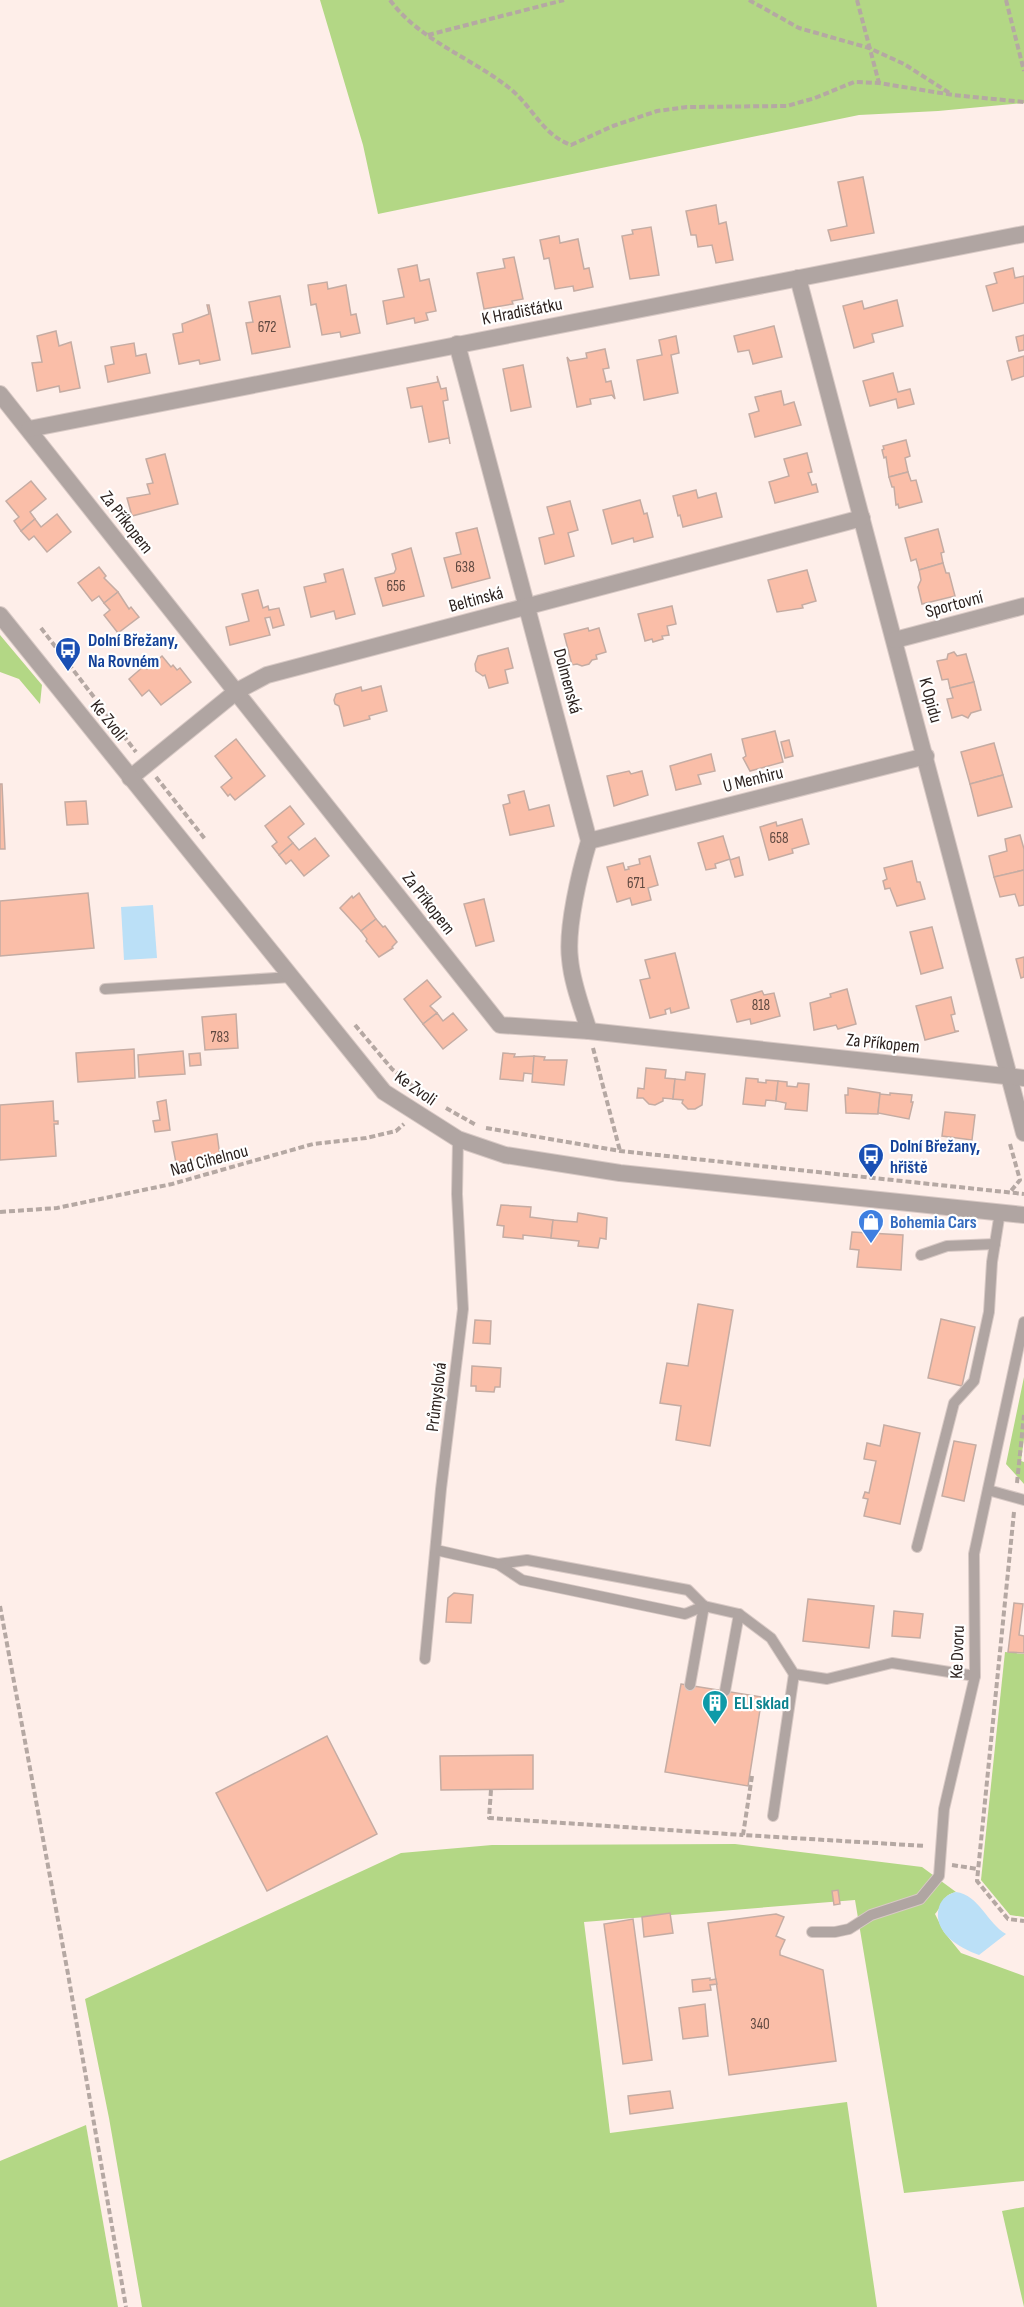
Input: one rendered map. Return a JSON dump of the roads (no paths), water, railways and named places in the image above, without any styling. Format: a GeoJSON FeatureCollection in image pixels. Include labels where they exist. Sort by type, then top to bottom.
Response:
{"type":"FeatureCollection","features":[{"type":"Feature","properties":{"kind":"street","name":"K Hradišťátku"},"geometry":{"type":"LineString","coordinates":[[28,429],[1024,234]]}},
{"type":"Feature","properties":{"kind":"street","name":"K Opidu"},"geometry":{"type":"LineString","coordinates":[[798,278],[926,756],[1017,1077],[1024,1133]]}},
{"type":"Feature","properties":{"kind":"street","name":"Dolmenská"},"geometry":{"type":"LineString","coordinates":[[457,344],[589,841]]}},
{"type":"Feature","properties":{"kind":"street","name":"Za Příkopem"},"geometry":{"type":"LineString","coordinates":[[0,394],[500,1025],[589,1031],[1017,1077]]}},
{"type":"Feature","properties":{"kind":"street","name":"Beltinská"},"geometry":{"type":"LineString","coordinates":[[130,778],[237,691],[267,675],[862,518]]}},
{"type":"Feature","properties":{"kind":"street","name":"Sportovní"},"geometry":{"type":"LineString","coordinates":[[895,640],[1024,606]]}},
{"type":"Feature","properties":{"kind":"street","name":"Ke Zvoli"},"geometry":{"type":"LineString","coordinates":[[0,615],[384,1092],[458,1139],[505,1155],[620,1173],[1024,1215]]}},
{"type":"Feature","properties":{"kind":"street","name":"U Menhiru"},"geometry":{"type":"LineString","coordinates":[[589,841],[926,756]]}},
{"type":"Feature","properties":{"kind":"street"},"geometry":{"type":"LineString","coordinates":[[589,841],[582,864],[568,944],[570,962],[589,1031]]}},
{"type":"Feature","properties":{"kind":"lane"},"geometry":{"type":"LineString","coordinates":[[105,989],[291,977]]}},
{"type":"Feature","properties":{"kind":"lane","name":"Průmyslová"},"geometry":{"type":"LineString","coordinates":[[425,1659],[441,1489],[463,1309],[457,1194],[458,1139]]}},
{"type":"Feature","properties":{"kind":"lane"},"geometry":{"type":"LineString","coordinates":[[917,1547],[954,1403],[974,1382],[989,1312],[992,1262],[1000,1212]]}},
{"type":"Feature","properties":{"kind":"lane"},"geometry":{"type":"LineString","coordinates":[[921,1255],[947,1246],[995,1244]]}},
{"type":"Feature","properties":{"kind":"lane","name":"Ke Dvoru"},"geometry":{"type":"LineString","coordinates":[[812,1932],[835,1932],[849,1929],[871,1915],[920,1899],[939,1876],[944,1809],[975,1676],[974,1554],[1024,1322]]}},
{"type":"Feature","properties":{"kind":"lane"},"geometry":{"type":"LineString","coordinates":[[988,1490],[1020,1498]]}},
{"type":"Feature","properties":{"kind":"lane"},"geometry":{"type":"LineString","coordinates":[[436,1550],[498,1564],[527,1560],[688,1590],[704,1606],[739,1614],[771,1638],[794,1674],[773,1816]]}},
{"type":"Feature","properties":{"kind":"lane"},"geometry":{"type":"LineString","coordinates":[[498,1564],[522,1581],[685,1614],[704,1606]]}},
{"type":"Feature","properties":{"kind":"lane"},"geometry":{"type":"LineString","coordinates":[[690,1685],[704,1606]]}},
{"type":"Feature","properties":{"kind":"lane"},"geometry":{"type":"LineString","coordinates":[[725,1691],[739,1614]]}},
{"type":"Feature","properties":{"kind":"lane"},"geometry":{"type":"LineString","coordinates":[[794,1674],[827,1679],[892,1663],[975,1676]]}},
{"type":"Feature","properties":{"kind":"water"},"geometry":{"type":"Polygon","coordinates":[[[153,905],[157,958],[124,960],[121,907],[153,905]]]}},
{"type":"Feature","properties":{"kind":"water"},"geometry":{"type":"Polygon","coordinates":[[[956,1892],[971,1898],[1006,1934],[979,1955],[949,1938],[939,1924],[940,1904],[950,1894],[956,1892]]]}},
{"type":"Feature","properties":{"kind":"place","name":"Dolní Břežany, Na Rovném"},"geometry":{"type":"Point","coordinates":[68,673]}},
{"type":"Feature","properties":{"kind":"place","name":"Dolní Břežany, hřiště"},"geometry":{"type":"Point","coordinates":[871,1179]}},
{"type":"Feature","properties":{"kind":"place","name":"Bohemia Cars"},"geometry":{"type":"Point","coordinates":[871,1245]}},
{"type":"Feature","properties":{"kind":"place","name":"ELI sklad"},"geometry":{"type":"Point","coordinates":[715,1726]}}]}
